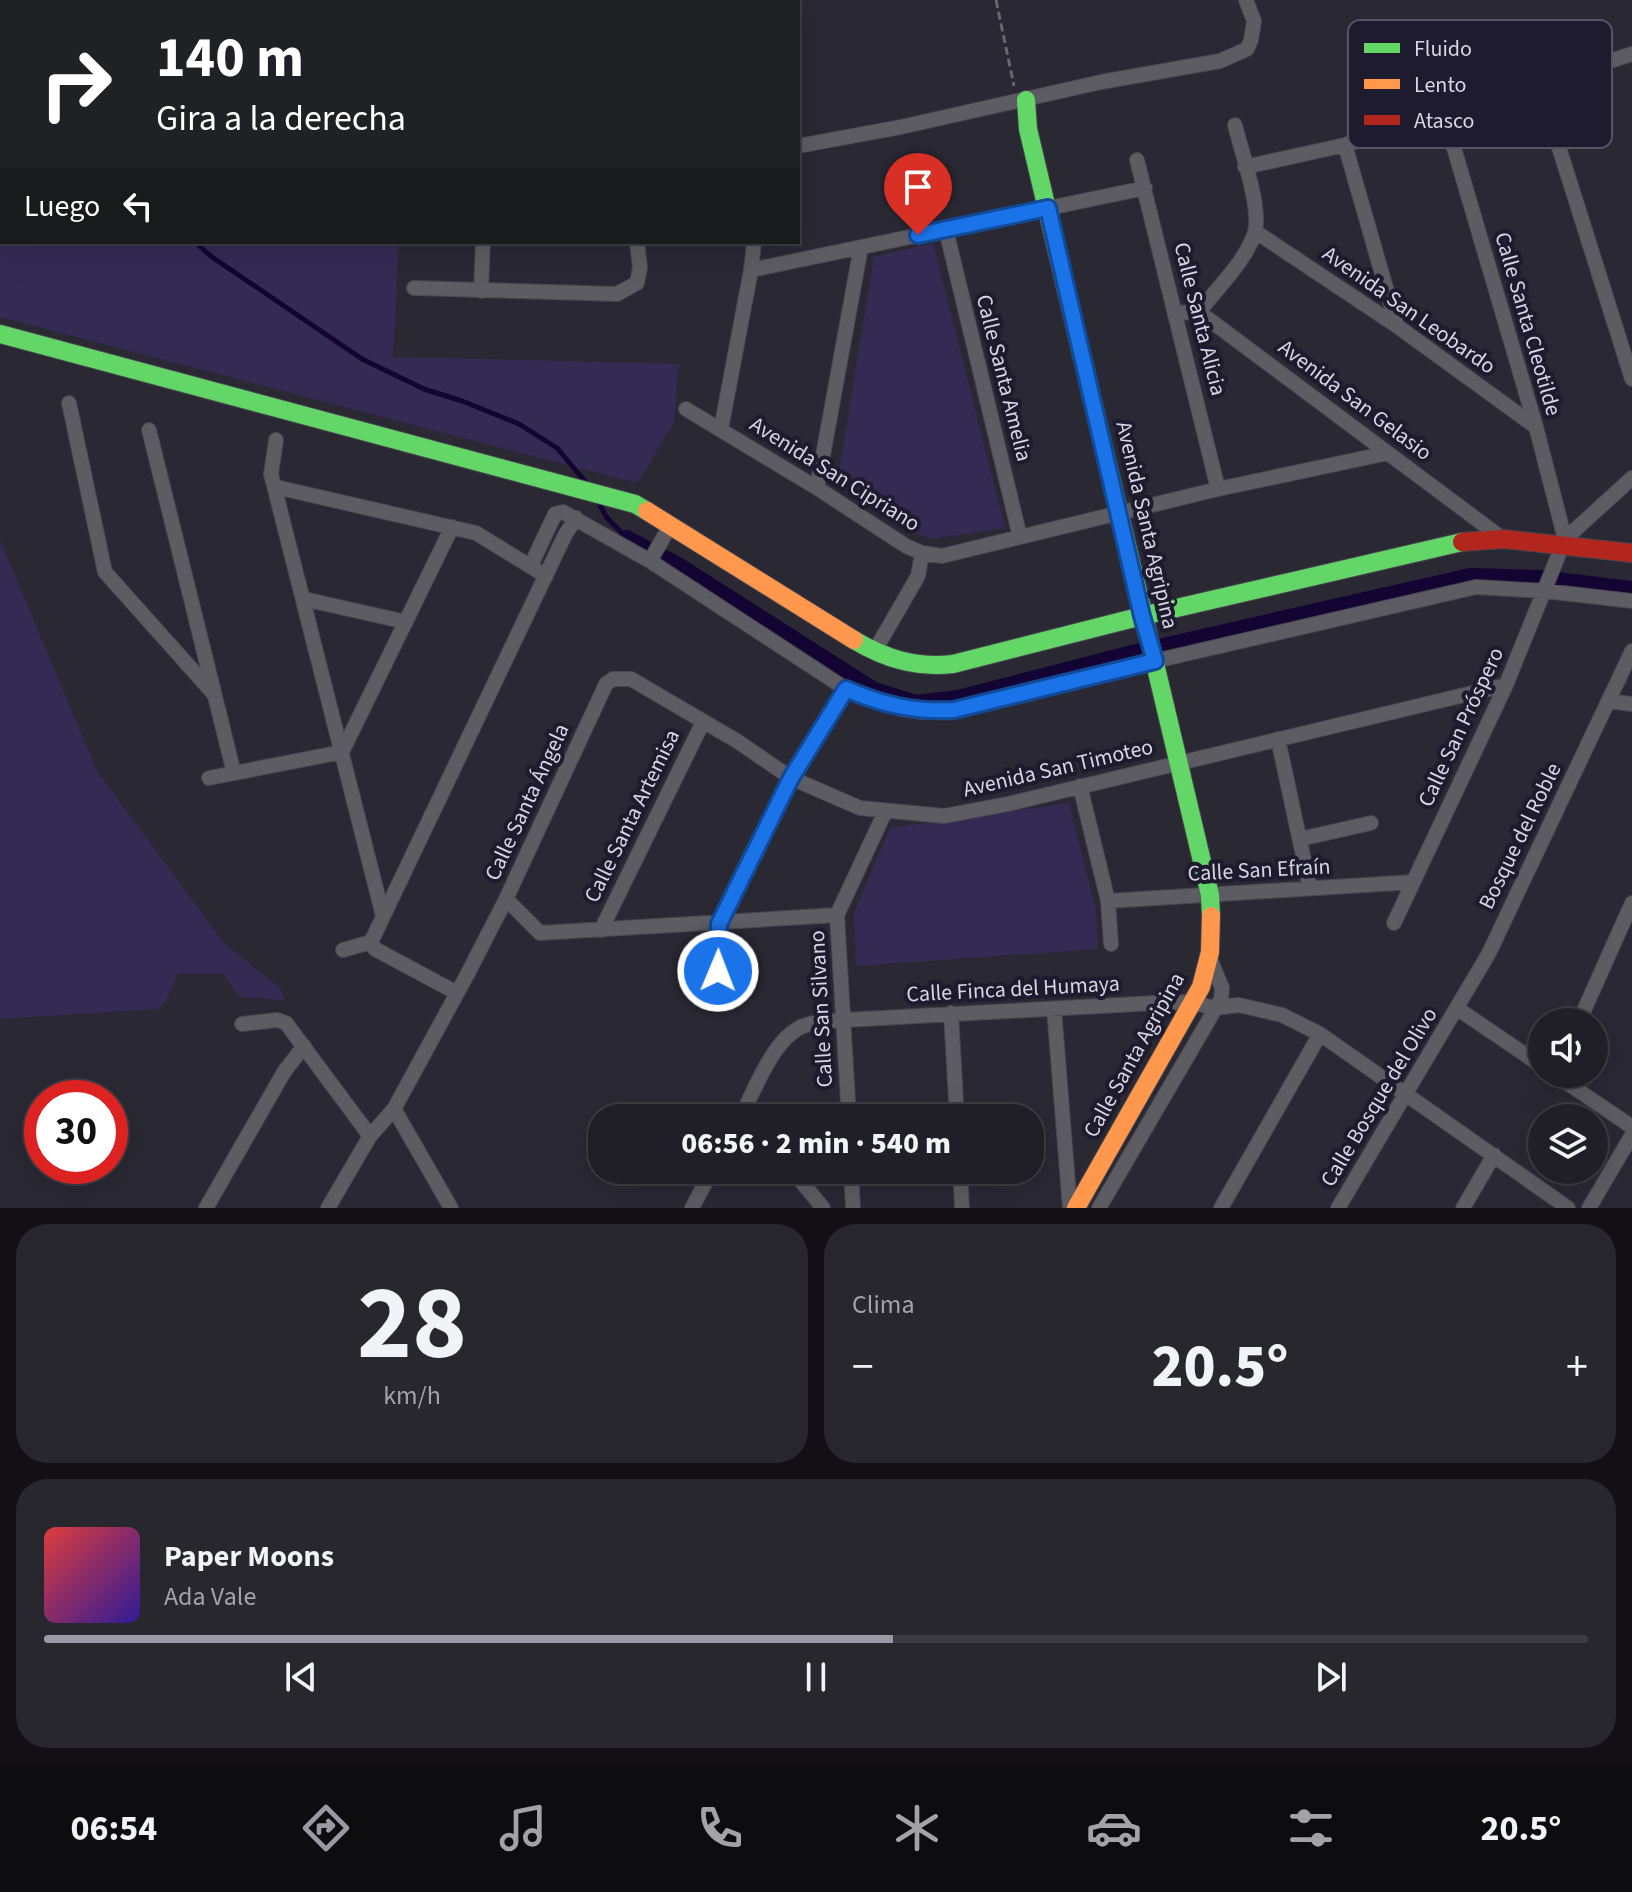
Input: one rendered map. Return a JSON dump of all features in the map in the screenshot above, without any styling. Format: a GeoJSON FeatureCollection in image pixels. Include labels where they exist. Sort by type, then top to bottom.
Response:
{"type":"FeatureCollection","features":[{"type":"Feature","properties":{"kind":"street"},"geometry":{"type":"LineString","coordinates":[[800,146],[1023,101],[1101,82],[1220,61],[1247,49],[1254,21],[1246,0]]}},
{"type":"Feature","properties":{"kind":"street"},"geometry":{"type":"LineString","coordinates":[[1612,60],[1632,54]]}},
{"type":"Feature","properties":{"kind":"street","name":"Avenida Santa Agripina"},"geometry":{"type":"LineString","coordinates":[[1023,101],[1210,895],[1214,940],[1211,961]]}},
{"type":"Feature","properties":{"kind":"street"},"geometry":{"type":"LineString","coordinates":[[1175,313],[1199,312],[1245,253],[1256,232],[1256,214],[1235,125]]}},
{"type":"Feature","properties":{"kind":"street"},"geometry":{"type":"LineString","coordinates":[[1245,167],[1348,144]]}},
{"type":"Feature","properties":{"kind":"street"},"geometry":{"type":"LineString","coordinates":[[1345,145],[1397,326]]}},
{"type":"Feature","properties":{"kind":"street","name":"Calle Santa Cleotilde"},"geometry":{"type":"LineString","coordinates":[[1454,148],[1536,427],[1562,549]]}},
{"type":"Feature","properties":{"kind":"street"},"geometry":{"type":"LineString","coordinates":[[1559,148],[1632,379]]}},
{"type":"Feature","properties":{"kind":"street","name":"Calle Santa Alicia"},"geometry":{"type":"LineString","coordinates":[[1137,160],[1218,489]]}},
{"type":"Feature","properties":{"kind":"street"},"geometry":{"type":"LineString","coordinates":[[751,270],[1145,188]]}},
{"type":"Feature","properties":{"kind":"street","name":"Calle Santa Amelia"},"geometry":{"type":"LineString","coordinates":[[946,230],[1020,537]]}},
{"type":"Feature","properties":{"kind":"street","name":"Avenida San Leobardo"},"geometry":{"type":"LineString","coordinates":[[1256,232],[1397,326],[1536,427]]}},
{"type":"Feature","properties":{"kind":"street"},"geometry":{"type":"LineString","coordinates":[[481,291],[483,244]]}},
{"type":"Feature","properties":{"kind":"street"},"geometry":{"type":"LineString","coordinates":[[414,288],[617,294],[637,283],[640,267],[637,244]]}},
{"type":"Feature","properties":{"kind":"street"},"geometry":{"type":"LineString","coordinates":[[721,429],[754,244]]}},
{"type":"Feature","properties":{"kind":"street"},"geometry":{"type":"LineString","coordinates":[[817,488],[861,247]]}},
{"type":"Feature","properties":{"kind":"street","name":"Avenida San Gelasio"},"geometry":{"type":"LineString","coordinates":[[1199,312],[1503,539]]}},
{"type":"Feature","properties":{"kind":"street"},"geometry":{"type":"LineString","coordinates":[[0,334],[635,504],[874,652],[901,663],[934,667],[1144,622],[1454,543],[1503,539],[1562,549],[1632,553]]}},
{"type":"Feature","properties":{"kind":"street"},"geometry":{"type":"LineString","coordinates":[[69,403],[105,572],[214,694]]}},
{"type":"Feature","properties":{"kind":"street","name":"Avenida San Cipriano"},"geometry":{"type":"LineString","coordinates":[[686,409],[906,546],[922,553],[942,556],[1218,489],[1388,453]]}},
{"type":"Feature","properties":{"kind":"street"},"geometry":{"type":"LineString","coordinates":[[149,430],[234,773]]}},
{"type":"Feature","properties":{"kind":"street"},"geometry":{"type":"LineString","coordinates":[[276,440],[270,465],[383,916]]}},
{"type":"Feature","properties":{"kind":"street"},"geometry":{"type":"LineString","coordinates":[[1562,549],[1632,478]]}},
{"type":"Feature","properties":{"kind":"street"},"geometry":{"type":"LineString","coordinates":[[276,487],[476,533],[546,576]]}},
{"type":"Feature","properties":{"kind":"street"},"geometry":{"type":"LineString","coordinates":[[531,565],[555,514],[563,512],[650,561],[846,689],[902,709],[923,712],[954,710],[1154,656],[1476,587],[1547,587],[1632,601]]}},
{"type":"Feature","properties":{"kind":"street"},"geometry":{"type":"LineString","coordinates":[[343,950],[371,942],[576,518]]}},
{"type":"Feature","properties":{"kind":"street"},"geometry":{"type":"LineString","coordinates":[[650,561],[670,526]]}},
{"type":"Feature","properties":{"kind":"street"},"geometry":{"type":"LineString","coordinates":[[342,752],[452,527]]}},
{"type":"Feature","properties":{"kind":"street","name":"Calle San Próspero"},"geometry":{"type":"LineString","coordinates":[[1394,923],[1506,685],[1562,549]]}},
{"type":"Feature","properties":{"kind":"street"},"geometry":{"type":"LineString","coordinates":[[874,652],[918,576],[922,553]]}},
{"type":"Feature","properties":{"kind":"street"},"geometry":{"type":"LineString","coordinates":[[304,599],[406,622]]}},
{"type":"Feature","properties":{"kind":"street"},"geometry":{"type":"LineString","coordinates":[[1632,651],[1609,701],[1632,704]]}},
{"type":"Feature","properties":{"kind":"street","name":"Calle Santa Ángela"},"geometry":{"type":"LineString","coordinates":[[328,1208],[370,1136],[394,1109],[467,975],[506,899],[606,684],[620,678],[631,679],[644,686]]}},
{"type":"Feature","properties":{"kind":"street","name":"Avenida San Timoteo"},"geometry":{"type":"LineString","coordinates":[[644,686],[791,778],[860,808],[944,816],[1008,804],[1506,685]]}},
{"type":"Feature","properties":{"kind":"street"},"geometry":{"type":"LineString","coordinates":[[718,971],[719,924],[791,778],[846,689]]}},
{"type":"Feature","properties":{"kind":"street","name":"Bosque del Roble"},"geometry":{"type":"LineString","coordinates":[[1458,1009],[1489,953],[1609,701]]}},
{"type":"Feature","properties":{"kind":"street","name":"Calle Santa Artemisa"},"geometry":{"type":"LineString","coordinates":[[601,930],[703,722]]}},
{"type":"Feature","properties":{"kind":"street"},"geometry":{"type":"LineString","coordinates":[[1278,739],[1310,888]]}},
{"type":"Feature","properties":{"kind":"street"},"geometry":{"type":"LineString","coordinates":[[209,778],[342,752]]}},
{"type":"Feature","properties":{"kind":"street"},"geometry":{"type":"LineString","coordinates":[[1080,786],[1108,901],[1111,944]]}},
{"type":"Feature","properties":{"kind":"street","name":"Calle San Silvano"},"geometry":{"type":"LineString","coordinates":[[848,1104],[837,915],[885,812]]}},
{"type":"Feature","properties":{"kind":"street"},"geometry":{"type":"LineString","coordinates":[[1300,839],[1371,823]]}},
{"type":"Feature","properties":{"kind":"street","name":"Calle San Efraín"},"geometry":{"type":"LineString","coordinates":[[1108,901],[1413,882]]}},
{"type":"Feature","properties":{"kind":"street"},"geometry":{"type":"LineString","coordinates":[[506,899],[536,932],[837,915]]}},
{"type":"Feature","properties":{"kind":"street"},"geometry":{"type":"LineString","coordinates":[[1585,1008],[1632,903]]}},
{"type":"Feature","properties":{"kind":"street"},"geometry":{"type":"LineString","coordinates":[[371,942],[375,949],[457,993]]}},
{"type":"Feature","properties":{"kind":"street","name":"Calle Santa Agripina"},"geometry":{"type":"LineString","coordinates":[[1099,1208],[1221,999],[1222,988],[1211,961]]}},
{"type":"Feature","properties":{"kind":"street","name":"Calle Santa Agripina"},"geometry":{"type":"LineString","coordinates":[[1076,1208],[1201,987],[1211,961]]}},
{"type":"Feature","properties":{"kind":"street"},"geometry":{"type":"LineString","coordinates":[[1222,988],[1239,1005]]}},
{"type":"Feature","properties":{"kind":"street","name":"Calle Finca del Humaya"},"geometry":{"type":"LineString","coordinates":[[751,1104],[777,1048],[789,1034],[807,1024],[951,1013],[1190,1002],[1215,1008],[1239,1005],[1282,1015],[1320,1034],[1568,1208]]}},
{"type":"Feature","properties":{"kind":"street"},"geometry":{"type":"LineString","coordinates":[[1054,1009],[1070,1208]]}},
{"type":"Feature","properties":{"kind":"street"},"geometry":{"type":"LineString","coordinates":[[1458,1009],[1528,1056]]}},
{"type":"Feature","properties":{"kind":"street","name":"Calle Bosque del Olivo"},"geometry":{"type":"LineString","coordinates":[[1338,1208],[1458,1009]]}},
{"type":"Feature","properties":{"kind":"street"},"geometry":{"type":"LineString","coordinates":[[951,1013],[956,1104]]}},
{"type":"Feature","properties":{"kind":"street"},"geometry":{"type":"LineString","coordinates":[[242,1024],[277,1020],[286,1023],[370,1136]]}},
{"type":"Feature","properties":{"kind":"street"},"geometry":{"type":"LineString","coordinates":[[1221,1208],[1320,1034]]}},
{"type":"Feature","properties":{"kind":"street"},"geometry":{"type":"LineString","coordinates":[[206,1208],[284,1072],[304,1046]]}},
{"type":"Feature","properties":{"kind":"street"},"geometry":{"type":"LineString","coordinates":[[1575,1088],[1632,1127]]}},
{"type":"Feature","properties":{"kind":"street"},"geometry":{"type":"LineString","coordinates":[[394,1109],[448,1206]]}},
{"type":"Feature","properties":{"kind":"street"},"geometry":{"type":"LineString","coordinates":[[1589,1208],[1632,1135]]}},
{"type":"Feature","properties":{"kind":"street"},"geometry":{"type":"LineString","coordinates":[[1463,1208],[1494,1155]]}},
{"type":"Feature","properties":{"kind":"street"},"geometry":{"type":"LineString","coordinates":[[692,1208],[705,1184]]}},
{"type":"Feature","properties":{"kind":"street"},"geometry":{"type":"LineString","coordinates":[[803,1184],[823,1208]]}},
{"type":"Feature","properties":{"kind":"street"},"geometry":{"type":"LineString","coordinates":[[852,1184],[853,1208]]}},
{"type":"Feature","properties":{"kind":"street"},"geometry":{"type":"LineString","coordinates":[[961,1184],[962,1208]]}},
{"type":"Feature","properties":{"kind":"path"},"geometry":{"type":"LineString","coordinates":[[996,0],[1014,85],[1023,101]]}},
{"type":"Feature","properties":{"kind":"shaded area"},"geometry":{"type":"Polygon","coordinates":[[[933,243],[1005,528],[931,539],[912,532],[837,483],[874,257],[933,243]]]}},
{"type":"Feature","properties":{"kind":"shaded area"},"geometry":{"type":"Polygon","coordinates":[[[0,244],[399,244],[393,357],[679,364],[674,423],[637,483],[0,317],[0,244]]]}},
{"type":"Feature","properties":{"kind":"shaded area"},"geometry":{"type":"Polygon","coordinates":[[[0,540],[97,771],[224,943],[280,988],[284,1000],[240,997],[223,974],[178,973],[167,1000],[158,1009],[0,1019],[0,540]]]}},
{"type":"Feature","properties":{"kind":"shaded area"},"geometry":{"type":"Polygon","coordinates":[[[1069,803],[1096,910],[1098,949],[856,966],[854,913],[890,828],[1069,803]]]}},
{"type":"Feature","properties":{"kind":"waterway"},"geometry":{"type":"LineString","coordinates":[[197,244],[362,359],[424,389],[519,424],[557,448],[588,485]]}},
{"type":"Feature","properties":{"kind":"waterway"},"geometry":{"type":"LineString","coordinates":[[597,500],[607,518],[627,538]]}},
{"type":"Feature","properties":{"kind":"waterway"},"geometry":{"type":"LineString","coordinates":[[627,538],[678,565],[874,690],[916,703],[958,698],[1132,653],[1470,576],[1540,578],[1632,589]]}},
{"type":"Feature","properties":{"kind":"traffic: fast"},"geometry":{"type":"LineString","coordinates":[[1026,100],[1028,129],[1210,895],[1211,916]]}},
{"type":"Feature","properties":{"kind":"traffic: fast"},"geometry":{"type":"LineString","coordinates":[[0,334],[635,504],[647,511]]}},
{"type":"Feature","properties":{"kind":"traffic: fast"},"geometry":{"type":"LineString","coordinates":[[854,640],[902,661],[926,665],[953,664],[1142,616],[1462,542]]}},
{"type":"Feature","properties":{"kind":"traffic: slow"},"geometry":{"type":"LineString","coordinates":[[647,511],[854,640]]}},
{"type":"Feature","properties":{"kind":"traffic: slow"},"geometry":{"type":"LineString","coordinates":[[1076,1208],[1201,987],[1210,952],[1211,916]]}},
{"type":"Feature","properties":{"kind":"traffic: jam"},"geometry":{"type":"LineString","coordinates":[[1462,542],[1503,539],[1632,553]]}},
{"type":"Feature","properties":{"kind":"route"},"geometry":{"type":"LineString","coordinates":[[718,971],[719,924],[791,778],[846,689],[902,709],[923,712],[954,710],[1155,661],[1048,208],[918,235]]}}]}
